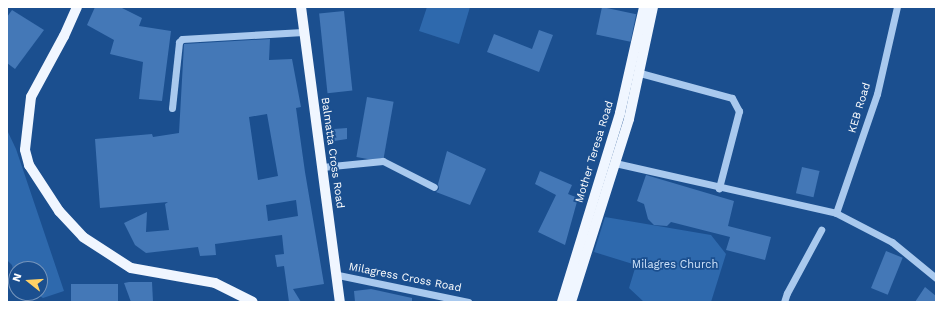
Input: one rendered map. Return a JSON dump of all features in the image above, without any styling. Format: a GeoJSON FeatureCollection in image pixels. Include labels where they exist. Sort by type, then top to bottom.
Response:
{"type":"FeatureCollection","features":[{"type":"Feature","properties":{"kind":"main road"},"geometry":{"type":"LineString","coordinates":[[76,7],[64,36],[31,97],[25,150],[29,166],[59,212],[83,236],[131,268],[215,283],[253,302]]}},
{"type":"Feature","properties":{"kind":"main road","name":"Balmatta Cross Road"},"geometry":{"type":"LineString","coordinates":[[301,7],[303,32],[338,275],[340,302]]}},
{"type":"Feature","properties":{"kind":"main road","name":"Mother Teresa Road"},"geometry":{"type":"LineString","coordinates":[[562,302],[620,113],[644,7]]}},
{"type":"Feature","properties":{"kind":"main road"},"geometry":{"type":"LineString","coordinates":[[571,302],[615,164],[640,73],[653,7]]}},
{"type":"Feature","properties":{"kind":"street","name":"KEB Road"},"geometry":{"type":"LineString","coordinates":[[836,213],[877,94],[897,7]]}},
{"type":"Feature","properties":{"kind":"street"},"geometry":{"type":"LineString","coordinates":[[172,108],[179,42],[182,39],[303,32]]}},
{"type":"Feature","properties":{"kind":"street"},"geometry":{"type":"LineString","coordinates":[[640,73],[732,98],[739,111],[719,188]]}},
{"type":"Feature","properties":{"kind":"street"},"geometry":{"type":"LineString","coordinates":[[322,167],[383,161],[434,187]]}},
{"type":"Feature","properties":{"kind":"street"},"geometry":{"type":"LineString","coordinates":[[615,164],[836,213],[892,242],[936,278]]}},
{"type":"Feature","properties":{"kind":"street"},"geometry":{"type":"LineString","coordinates":[[784,302],[787,293],[821,230]]}},
{"type":"Feature","properties":{"kind":"street","name":"Milagress Cross Road"},"geometry":{"type":"LineString","coordinates":[[338,275],[468,302]]}},
{"type":"Feature","properties":{"kind":"green space"},"geometry":{"type":"Polygon","coordinates":[[[427,7],[470,7],[459,44],[419,31],[427,7]]]}},
{"type":"Feature","properties":{"kind":"green space"},"geometry":{"type":"Polygon","coordinates":[[[7,130],[16,149],[64,291],[48,296],[48,261],[7,260],[7,130]]]}},
{"type":"Feature","properties":{"kind":"green space","name":"Milagres Church"},"geometry":{"type":"Polygon","coordinates":[[[605,217],[711,235],[726,254],[711,302],[644,302],[629,288],[636,265],[594,252],[605,217]]]}},
{"type":"Feature","properties":{"kind":"building"},"geometry":{"type":"Polygon","coordinates":[[[95,7],[120,7],[142,18],[139,26],[171,31],[162,101],[139,99],[143,62],[110,54],[114,40],[87,25],[95,7]]]}},
{"type":"Feature","properties":{"kind":"building"},"geometry":{"type":"Polygon","coordinates":[[[602,7],[636,14],[630,42],[596,34],[602,7]]]}},
{"type":"Feature","properties":{"kind":"building"},"geometry":{"type":"Polygon","coordinates":[[[12,10],[44,30],[15,69],[7,63],[7,17],[12,10]]]}},
{"type":"Feature","properties":{"kind":"building"},"geometry":{"type":"Polygon","coordinates":[[[344,11],[352,91],[327,93],[319,14],[344,11]]]}},
{"type":"Feature","properties":{"kind":"building"},"geometry":{"type":"Polygon","coordinates":[[[539,30],[553,35],[539,72],[487,52],[494,34],[532,49],[539,30]]]}},
{"type":"Feature","properties":{"kind":"building"},"geometry":{"type":"Polygon","coordinates":[[[270,39],[269,60],[292,59],[301,107],[296,108],[305,172],[324,284],[293,289],[301,302],[289,302],[284,266],[277,267],[275,255],[284,254],[282,235],[215,244],[216,255],[200,256],[198,247],[146,253],[135,245],[124,223],[147,212],[146,232],[169,230],[165,204],[168,202],[100,208],[95,139],[152,134],[153,137],[179,133],[184,44],[270,39]],[[267,114],[249,117],[258,180],[278,176],[267,114]],[[296,200],[266,205],[268,221],[298,216],[296,200]]]}},
{"type":"Feature","properties":{"kind":"building"},"geometry":{"type":"Polygon","coordinates":[[[367,97],[394,102],[383,162],[356,157],[367,97]]]}},
{"type":"Feature","properties":{"kind":"building"},"geometry":{"type":"Polygon","coordinates":[[[347,128],[347,139],[334,141],[334,129],[347,128]]]}},
{"type":"Feature","properties":{"kind":"building"},"geometry":{"type":"Polygon","coordinates":[[[447,151],[486,169],[470,205],[436,192],[439,189],[438,184],[447,151]]]}},
{"type":"Feature","properties":{"kind":"building"},"geometry":{"type":"Polygon","coordinates":[[[802,167],[820,171],[813,197],[796,193],[802,167]]]}},
{"type":"Feature","properties":{"kind":"building"},"geometry":{"type":"Polygon","coordinates":[[[540,171],[572,185],[568,194],[578,198],[565,245],[538,232],[556,195],[535,184],[540,171]]]}},
{"type":"Feature","properties":{"kind":"building"},"geometry":{"type":"Polygon","coordinates":[[[646,175],[734,201],[728,226],[771,237],[765,260],[726,250],[730,237],[671,222],[667,226],[654,225],[648,219],[644,204],[637,201],[646,175]]]}},
{"type":"Feature","properties":{"kind":"building"},"geometry":{"type":"Polygon","coordinates":[[[886,251],[903,258],[888,295],[871,288],[886,251]]]}},
{"type":"Feature","properties":{"kind":"building"},"geometry":{"type":"Polygon","coordinates":[[[152,282],[153,302],[131,302],[124,283],[152,282]]]}},
{"type":"Feature","properties":{"kind":"building"},"geometry":{"type":"Polygon","coordinates":[[[71,284],[118,284],[118,302],[71,302],[71,284]]]}},
{"type":"Feature","properties":{"kind":"building"},"geometry":{"type":"Polygon","coordinates":[[[925,287],[936,296],[936,302],[915,302],[925,287]]]}},
{"type":"Feature","properties":{"kind":"building"},"geometry":{"type":"Polygon","coordinates":[[[371,289],[412,298],[412,302],[355,302],[354,291],[371,289]]]}}]}
